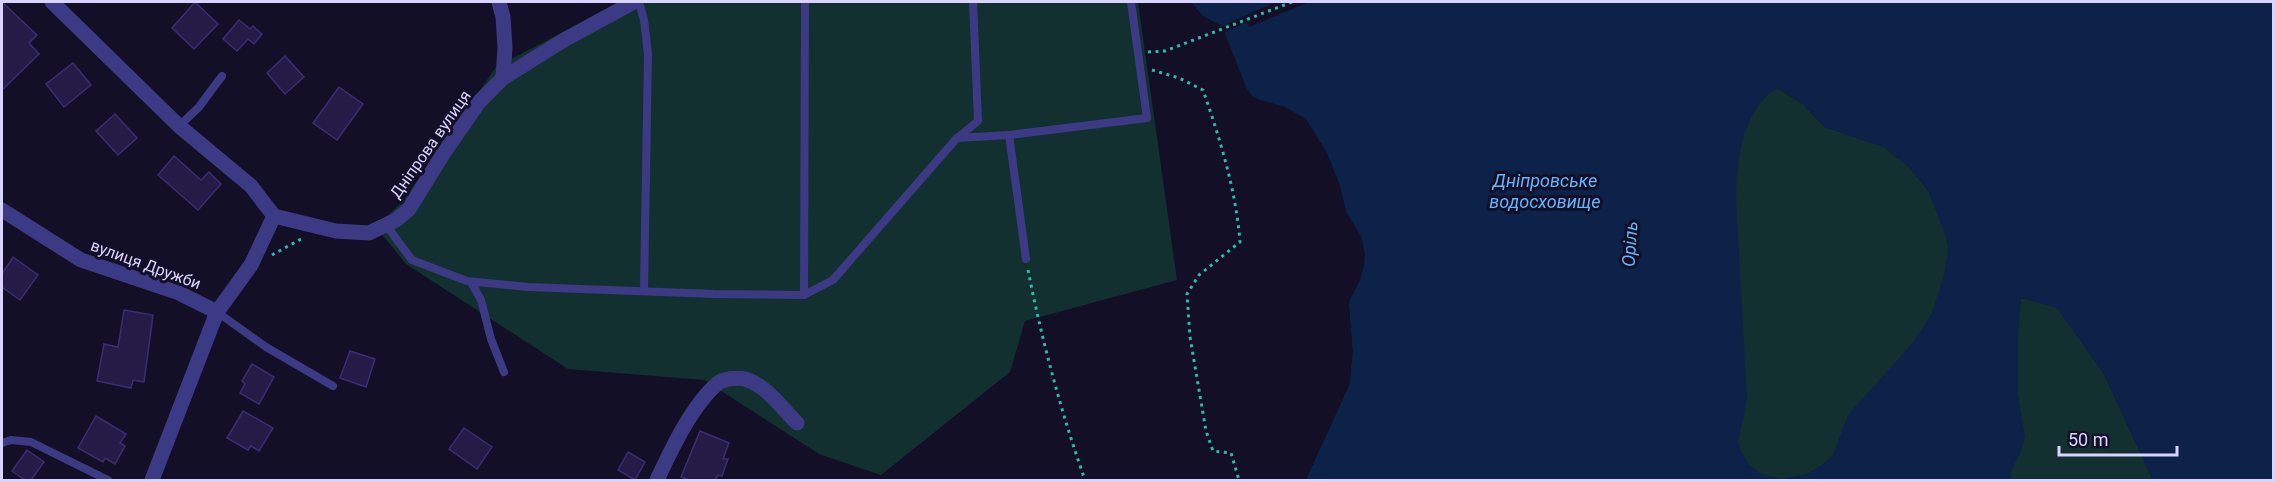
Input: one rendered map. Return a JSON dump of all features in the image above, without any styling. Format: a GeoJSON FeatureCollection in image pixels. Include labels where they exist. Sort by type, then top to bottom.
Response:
{"type":"FeatureCollection","features":[{"type":"Feature","properties":{"kind":"street"},"geometry":{"type":"LineString","coordinates":[[52,2],[179,126],[251,186],[274,216],[251,265],[217,312],[152,480]]}},
{"type":"Feature","properties":{"kind":"street"},"geometry":{"type":"LineString","coordinates":[[499,2],[503,17],[505,47],[503,78]]}},
{"type":"Feature","properties":{"kind":"street","name":"Дніпрова вулиця"},"geometry":{"type":"LineString","coordinates":[[274,216],[324,228],[369,233],[386,225],[409,209],[479,102],[503,78],[564,40],[637,2]]}},
{"type":"Feature","properties":{"kind":"street","name":"вулиця Дружби"},"geometry":{"type":"LineString","coordinates":[[2,210],[81,260],[179,293],[217,312]]}},
{"type":"Feature","properties":{"kind":"street"},"geometry":{"type":"LineString","coordinates":[[657,480],[699,404],[720,381],[743,378],[762,387],[796,423]]}},
{"type":"Feature","properties":{"kind":"lane"},"geometry":{"type":"LineString","coordinates":[[637,2],[644,20],[648,54],[644,290]]}},
{"type":"Feature","properties":{"kind":"lane"},"geometry":{"type":"LineString","coordinates":[[804,295],[805,2]]}},
{"type":"Feature","properties":{"kind":"lane"},"geometry":{"type":"LineString","coordinates":[[386,225],[412,260],[471,282],[528,287],[804,295],[833,280],[956,139],[978,121],[972,2]]}},
{"type":"Feature","properties":{"kind":"lane"},"geometry":{"type":"LineString","coordinates":[[956,139],[1009,135],[1147,118],[1131,2]]}},
{"type":"Feature","properties":{"kind":"lane"},"geometry":{"type":"LineString","coordinates":[[179,126],[199,107],[222,76]]}},
{"type":"Feature","properties":{"kind":"lane"},"geometry":{"type":"LineString","coordinates":[[1009,135],[1026,259]]}},
{"type":"Feature","properties":{"kind":"lane"},"geometry":{"type":"LineString","coordinates":[[471,282],[481,300],[490,339],[504,372]]}},
{"type":"Feature","properties":{"kind":"lane"},"geometry":{"type":"LineString","coordinates":[[217,312],[266,347],[333,386]]}},
{"type":"Feature","properties":{"kind":"lane"},"geometry":{"type":"LineString","coordinates":[[2,443],[11,440],[31,442],[108,480]]}},
{"type":"Feature","properties":{"kind":"path"},"geometry":{"type":"LineString","coordinates":[[1137,52],[1165,51],[1292,2]]}},
{"type":"Feature","properties":{"kind":"path"},"geometry":{"type":"LineString","coordinates":[[1139,67],[1179,78],[1203,90],[1218,135],[1238,216],[1240,242],[1199,275],[1187,294],[1190,337],[1206,431],[1212,451],[1231,453],[1239,480]]}},
{"type":"Feature","properties":{"kind":"path"},"geometry":{"type":"LineString","coordinates":[[251,265],[324,228]]}},
{"type":"Feature","properties":{"kind":"path"},"geometry":{"type":"LineString","coordinates":[[1026,259],[1050,364],[1085,480]]}},
{"type":"Feature","properties":{"kind":"green space"},"geometry":{"type":"Polygon","coordinates":[[[620,2],[1138,2],[1177,280],[1025,321],[1010,372],[881,475],[819,454],[704,380],[568,369],[406,264],[376,227],[403,201],[496,67],[620,2]]]}},
{"type":"Feature","properties":{"kind":"green space"},"geometry":{"type":"Polygon","coordinates":[[[1777,88],[1803,104],[1825,127],[1884,147],[1909,167],[1929,192],[1941,222],[2021,298],[2057,307],[2104,374],[2153,480],[1306,480],[1350,384],[1353,351],[1349,302],[1360,281],[1365,255],[1362,238],[1346,211],[1777,88]]]}},
{"type":"Feature","properties":{"kind":"water","name":"Дніпровське водосховище"},"geometry":{"type":"Polygon","coordinates":[[[1191,2],[2273,2],[2273,480],[2153,480],[2104,374],[2057,308],[2021,298],[2018,394],[2025,437],[2011,471],[2010,480],[1306,480],[1350,384],[1353,351],[1349,302],[1360,281],[1364,267],[1365,255],[1362,238],[1346,211],[1340,186],[1327,153],[1306,119],[1285,107],[1252,96],[1246,87],[1222,26],[1203,16],[1191,2]],[[1777,88],[1756,110],[1743,138],[1736,200],[1747,398],[1738,442],[1749,465],[1761,474],[1782,479],[1806,474],[1822,465],[1833,455],[1848,415],[1915,340],[1932,313],[1945,271],[1948,250],[1946,237],[1929,192],[1909,167],[1884,147],[1825,127],[1803,104],[1777,88]]]}},
{"type":"Feature","properties":{"kind":"pier"},"geometry":{"type":"Polygon","coordinates":[[[1276,2],[1309,2],[1249,27],[1247,22],[1225,32],[1222,26],[1276,2]]]}},
{"type":"Feature","properties":{"kind":"building"},"geometry":{"type":"Polygon","coordinates":[[[2,2],[37,35],[29,43],[39,54],[2,90],[2,2]]]}},
{"type":"Feature","properties":{"kind":"building"},"geometry":{"type":"Polygon","coordinates":[[[195,2],[218,24],[194,49],[172,28],[195,2]]]}},
{"type":"Feature","properties":{"kind":"building"},"geometry":{"type":"Polygon","coordinates":[[[239,20],[250,29],[253,26],[262,34],[254,44],[248,39],[237,51],[223,39],[239,20]]]}},
{"type":"Feature","properties":{"kind":"building"},"geometry":{"type":"Polygon","coordinates":[[[285,56],[304,77],[285,94],[267,73],[285,56]]]}},
{"type":"Feature","properties":{"kind":"building"},"geometry":{"type":"Polygon","coordinates":[[[73,63],[91,85],[64,107],[46,84],[73,63]]]}},
{"type":"Feature","properties":{"kind":"building"},"geometry":{"type":"Polygon","coordinates":[[[339,87],[363,104],[337,140],[313,123],[339,87]]]}},
{"type":"Feature","properties":{"kind":"building"},"geometry":{"type":"Polygon","coordinates":[[[115,114],[137,138],[118,155],[96,131],[115,114]]]}},
{"type":"Feature","properties":{"kind":"building"},"geometry":{"type":"Polygon","coordinates":[[[174,156],[201,180],[209,172],[221,184],[198,210],[158,175],[174,156]]]}},
{"type":"Feature","properties":{"kind":"building"},"geometry":{"type":"Polygon","coordinates":[[[13,257],[38,275],[20,300],[2,287],[2,274],[13,257]]]}},
{"type":"Feature","properties":{"kind":"building"},"geometry":{"type":"Polygon","coordinates":[[[124,310],[153,315],[144,382],[133,380],[131,388],[97,381],[104,344],[118,347],[124,310]]]}},
{"type":"Feature","properties":{"kind":"building"},"geometry":{"type":"Polygon","coordinates":[[[350,351],[375,359],[366,387],[340,378],[350,351]]]}},
{"type":"Feature","properties":{"kind":"building"},"geometry":{"type":"Polygon","coordinates":[[[252,364],[274,377],[259,404],[240,393],[245,384],[242,381],[252,364]]]}},
{"type":"Feature","properties":{"kind":"building"},"geometry":{"type":"Polygon","coordinates":[[[243,411],[273,428],[259,451],[251,446],[248,450],[227,438],[243,411]]]}},
{"type":"Feature","properties":{"kind":"building"},"geometry":{"type":"Polygon","coordinates":[[[96,416],[126,434],[120,443],[125,446],[115,464],[105,458],[103,462],[78,448],[96,416]]]}},
{"type":"Feature","properties":{"kind":"building"},"geometry":{"type":"Polygon","coordinates":[[[464,428],[492,447],[477,469],[449,449],[464,428]]]}},
{"type":"Feature","properties":{"kind":"building"},"geometry":{"type":"Polygon","coordinates":[[[700,431],[729,443],[723,459],[728,459],[722,476],[718,475],[715,480],[689,480],[681,477],[700,431]]]}},
{"type":"Feature","properties":{"kind":"building"},"geometry":{"type":"Polygon","coordinates":[[[27,450],[44,462],[31,480],[25,480],[12,471],[27,450]]]}},
{"type":"Feature","properties":{"kind":"building"},"geometry":{"type":"Polygon","coordinates":[[[628,452],[645,462],[635,480],[618,470],[628,452]]]}},
{"type":"Feature","properties":{"kind":"water label","name":"Оріль"},"geometry":{"type":"Point","coordinates":[1630,244]}}]}
